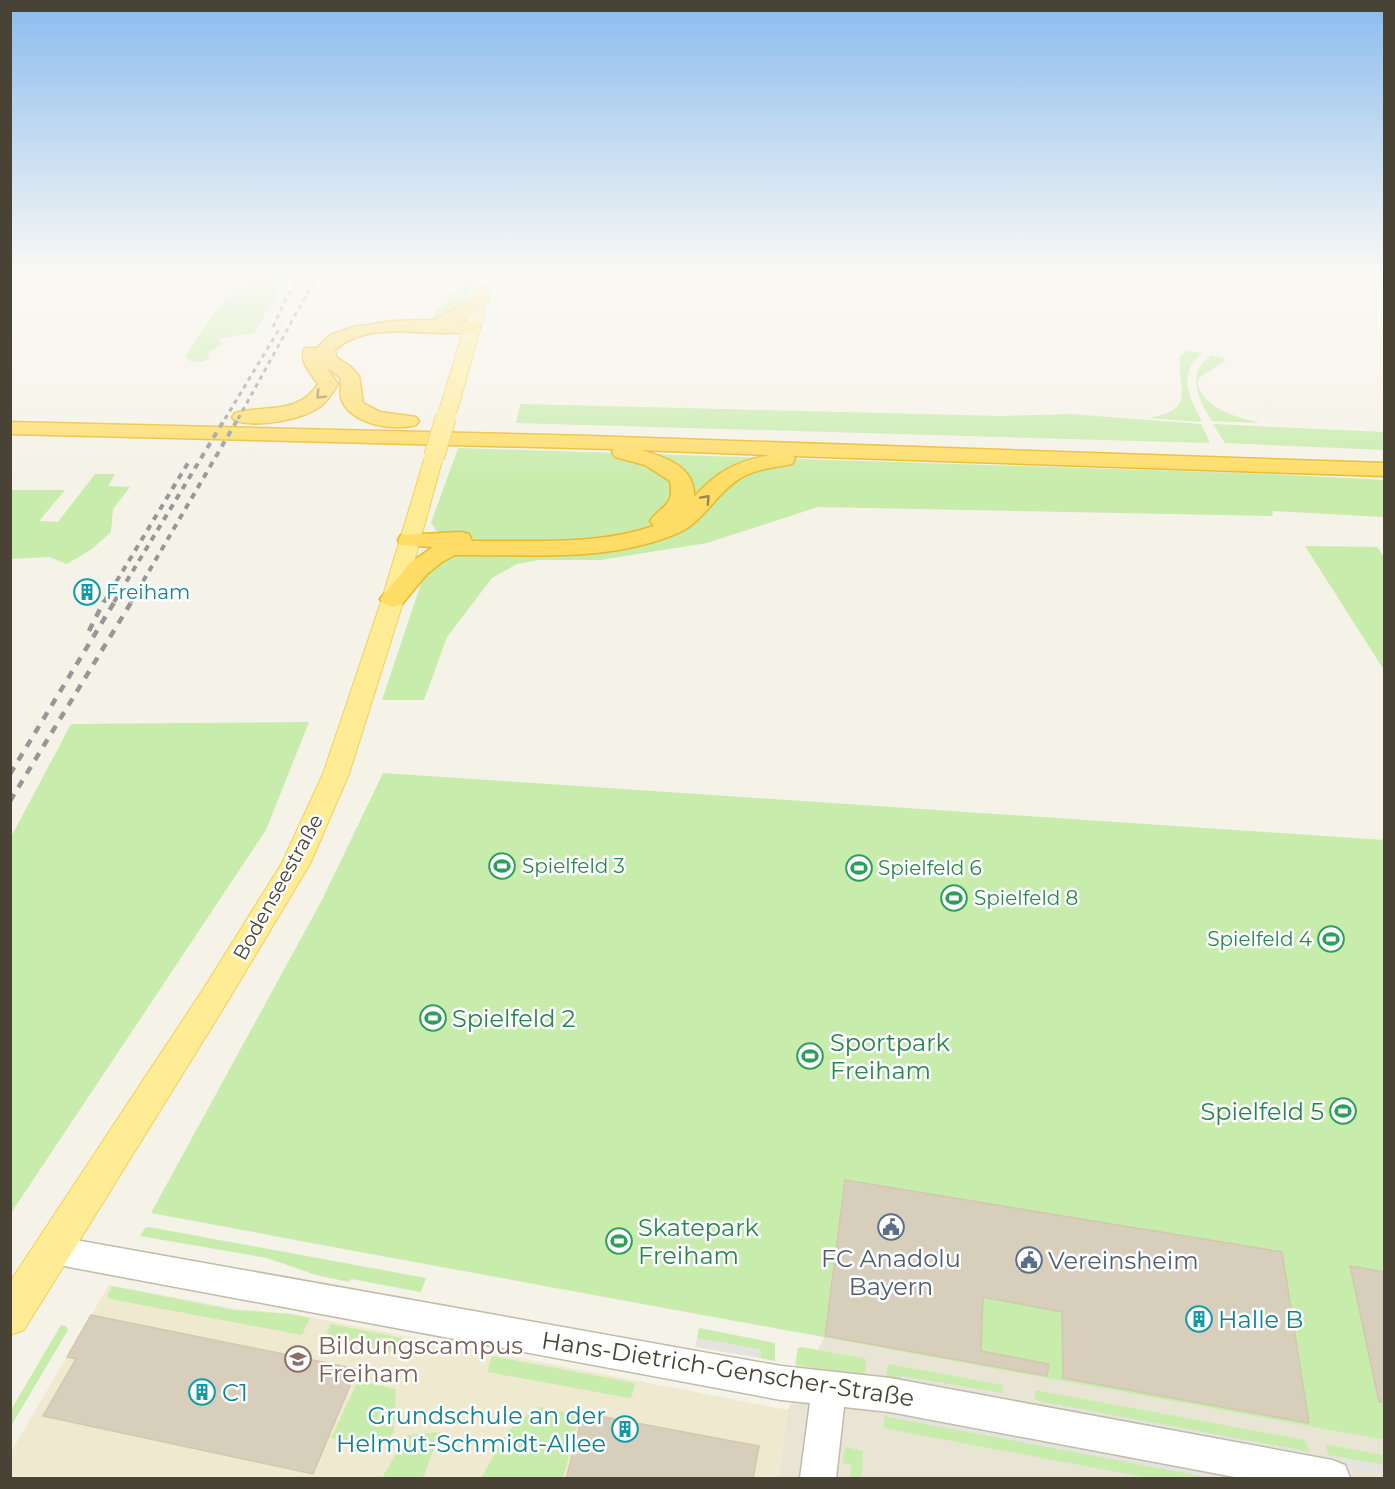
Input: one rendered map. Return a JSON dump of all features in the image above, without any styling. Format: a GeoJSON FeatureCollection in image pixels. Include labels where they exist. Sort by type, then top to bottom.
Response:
{"type":"FeatureCollection","features":[{"type":"Feature","properties":{"kind":"highway"},"geometry":{"type":"LineString","coordinates":[[143,422],[263,416],[298,409],[320,397],[328,384],[311,356],[312,350],[319,341]]}},
{"type":"Feature","properties":{"kind":"highway"},"geometry":{"type":"LineString","coordinates":[[334,341],[325,349],[327,359],[348,376],[351,383],[350,397],[356,408],[372,416],[392,420],[547,432]]}},
{"type":"Feature","properties":{"kind":"highway"},"geometry":{"type":"LineString","coordinates":[[10,418],[889,442],[1384,461]]}},
{"type":"Feature","properties":{"kind":"highway"},"geometry":{"type":"LineString","coordinates":[[10,428],[889,451],[1384,470]]}},
{"type":"Feature","properties":{"kind":"highway"},"geometry":{"type":"LineString","coordinates":[[408,544],[455,545],[624,534],[663,520],[683,501],[681,478],[653,460],[624,452],[516,440]]}},
{"type":"Feature","properties":{"kind":"highway"},"geometry":{"type":"LineString","coordinates":[[493,543],[584,546],[611,544],[646,537],[673,526],[690,515],[722,481],[742,468],[766,461],[889,451]]}},
{"type":"Feature","properties":{"kind":"highway"},"geometry":{"type":"LineString","coordinates":[[1306,466],[1384,476]]}},
{"type":"Feature","properties":{"kind":"highway"},"geometry":{"type":"LineString","coordinates":[[393,599],[419,566],[455,545]]}},
{"type":"Feature","properties":{"kind":"main road","name":"Bodenseestraße"},"geometry":{"type":"LineString","coordinates":[[10,1317],[296,864],[336,774],[393,599],[468,341]]}},
{"type":"Feature","properties":{"kind":"street","name":"Hans-Dietrich-Genscher-Straße"},"geometry":{"type":"LineString","coordinates":[[53,1250],[746,1377],[890,1395],[1332,1479]]}},
{"type":"Feature","properties":{"kind":"street"},"geometry":{"type":"LineString","coordinates":[[818,1479],[829,1389]]}},
{"type":"Feature","properties":{"kind":"shaded area","name":"Bildungscampus Freiham"},"geometry":{"type":"Polygon","coordinates":[[[109,1285],[236,1309],[293,1314],[788,1410],[778,1478],[11,1478],[11,1452],[109,1285]]]}},
{"type":"Feature","properties":{"kind":"shaded area"},"geometry":{"type":"Polygon","coordinates":[[[825,1336],[1384,1440],[1384,1478],[778,1478],[788,1410],[825,1336]]]}},
{"type":"Feature","properties":{"kind":"shaded area"},"geometry":{"type":"Polygon","coordinates":[[[697,1338],[761,1350],[760,1358],[695,1347],[697,1338]]]}},
{"type":"Feature","properties":{"kind":"shaded area"},"geometry":{"type":"Polygon","coordinates":[[[901,1376],[996,1394],[996,1402],[900,1384],[901,1376]]]}},
{"type":"Feature","properties":{"kind":"shaded area"},"geometry":{"type":"Polygon","coordinates":[[[1042,1402],[1310,1452],[1311,1461],[1042,1411],[1042,1402]]]}},
{"type":"Feature","properties":{"kind":"shaded area"},"geometry":{"type":"Polygon","coordinates":[[[885,1407],[1261,1478],[1212,1478],[884,1416],[885,1407]]]}},
{"type":"Feature","properties":{"kind":"shaded area"},"geometry":{"type":"Polygon","coordinates":[[[1328,1455],[1384,1465],[1384,1474],[1330,1465],[1328,1455]]]}},
{"type":"Feature","properties":{"kind":"green space"},"geometry":{"type":"Polygon","coordinates":[[[195,341],[220,341],[221,345],[209,352],[208,359],[193,362],[185,357],[195,341]]]}},
{"type":"Feature","properties":{"kind":"green space"},"geometry":{"type":"Polygon","coordinates":[[[1187,351],[1202,353],[1194,361],[1187,378],[1193,404],[1202,422],[1148,418],[1174,410],[1179,404],[1182,397],[1180,356],[1187,351]]]}},
{"type":"Feature","properties":{"kind":"green space"},"geometry":{"type":"Polygon","coordinates":[[[1212,355],[1224,358],[1225,361],[1200,377],[1197,382],[1200,391],[1206,399],[1222,410],[1260,423],[1212,421],[1199,396],[1196,378],[1203,362],[1212,355]]]}},
{"type":"Feature","properties":{"kind":"green space"},"geometry":{"type":"Polygon","coordinates":[[[520,404],[1001,416],[1070,414],[1201,424],[1210,443],[516,423],[520,404]]]}},
{"type":"Feature","properties":{"kind":"green space"},"geometry":{"type":"Polygon","coordinates":[[[1213,424],[1384,432],[1384,450],[1225,443],[1213,424]]]}},
{"type":"Feature","properties":{"kind":"green space"},"geometry":{"type":"Polygon","coordinates":[[[458,448],[1270,474],[1384,480],[1384,517],[1272,511],[1273,516],[818,507],[707,543],[600,560],[539,560],[517,564],[492,578],[447,637],[424,700],[382,700],[438,533],[431,523],[458,448]]]}},
{"type":"Feature","properties":{"kind":"green space"},"geometry":{"type":"Polygon","coordinates":[[[95,474],[115,474],[108,486],[130,487],[113,509],[111,532],[92,549],[67,564],[49,557],[11,559],[11,490],[65,490],[39,521],[58,522],[95,474]]]}},
{"type":"Feature","properties":{"kind":"green space"},"geometry":{"type":"Polygon","coordinates":[[[1305,546],[1377,547],[1384,557],[1384,670],[1305,546]]]}},
{"type":"Feature","properties":{"kind":"green space"},"geometry":{"type":"Polygon","coordinates":[[[309,722],[266,830],[11,1213],[11,837],[71,724],[309,722]]]}},
{"type":"Feature","properties":{"kind":"green space","name":"Sportpark Freiham"},"geometry":{"type":"Polygon","coordinates":[[[383,773],[1384,840],[1384,1440],[151,1213],[322,900],[383,773]]]}},
{"type":"Feature","properties":{"kind":"green space"},"geometry":{"type":"Polygon","coordinates":[[[145,1228],[426,1278],[421,1292],[351,1279],[349,1282],[316,1275],[267,1258],[140,1236],[145,1228]]]}},
{"type":"Feature","properties":{"kind":"green space"},"geometry":{"type":"Polygon","coordinates":[[[112,1286],[233,1310],[290,1314],[310,1318],[302,1335],[110,1299],[107,1296],[112,1286]]]}},
{"type":"Feature","properties":{"kind":"green space"},"geometry":{"type":"Polygon","coordinates":[[[331,1324],[402,1338],[397,1353],[324,1339],[331,1324]]]}},
{"type":"Feature","properties":{"kind":"green space"},"geometry":{"type":"Polygon","coordinates":[[[61,1325],[66,1326],[68,1330],[11,1426],[11,1410],[61,1325]]]}},
{"type":"Feature","properties":{"kind":"green space"},"geometry":{"type":"Polygon","coordinates":[[[699,1328],[775,1343],[775,1361],[760,1358],[761,1350],[697,1338],[699,1328]]]}},
{"type":"Feature","properties":{"kind":"green space"},"geometry":{"type":"Polygon","coordinates":[[[798,1348],[866,1359],[865,1378],[795,1365],[798,1348]]]}},
{"type":"Feature","properties":{"kind":"green space"},"geometry":{"type":"Polygon","coordinates":[[[492,1356],[635,1383],[632,1396],[629,1398],[487,1372],[492,1356]]]}},
{"type":"Feature","properties":{"kind":"green space"},"geometry":{"type":"Polygon","coordinates":[[[888,1364],[1003,1385],[1003,1393],[901,1376],[900,1384],[886,1381],[888,1364]]]}},
{"type":"Feature","properties":{"kind":"green space"},"geometry":{"type":"Polygon","coordinates":[[[358,1381],[396,1389],[394,1431],[390,1438],[364,1443],[331,1438],[358,1381]]]}},
{"type":"Feature","properties":{"kind":"green space"},"geometry":{"type":"Polygon","coordinates":[[[1035,1390],[1305,1440],[1310,1452],[1042,1402],[1035,1399],[1035,1390]]]}},
{"type":"Feature","properties":{"kind":"green space"},"geometry":{"type":"Polygon","coordinates":[[[537,1407],[580,1415],[563,1478],[481,1478],[508,1431],[537,1407]]]}},
{"type":"Feature","properties":{"kind":"green space"},"geometry":{"type":"Polygon","coordinates":[[[884,1416],[1212,1478],[1149,1478],[888,1429],[884,1427],[884,1416]]]}},
{"type":"Feature","properties":{"kind":"green space"},"geometry":{"type":"Polygon","coordinates":[[[440,1432],[423,1478],[382,1478],[407,1435],[440,1432]]]}},
{"type":"Feature","properties":{"kind":"green space"},"geometry":{"type":"Polygon","coordinates":[[[1328,1445],[1384,1455],[1384,1465],[1328,1455],[1326,1447],[1328,1445]]]}},
{"type":"Feature","properties":{"kind":"green space"},"geometry":{"type":"Polygon","coordinates":[[[845,1447],[863,1451],[862,1478],[850,1478],[852,1465],[843,1463],[845,1447]]]}},
{"type":"Feature","properties":{"kind":"building"},"geometry":{"type":"Polygon","coordinates":[[[845,1180],[1282,1252],[1309,1423],[1063,1378],[1062,1312],[983,1297],[981,1351],[1049,1364],[1047,1376],[825,1336],[845,1180]]]}},
{"type":"Feature","properties":{"kind":"building"},"geometry":{"type":"Polygon","coordinates":[[[1350,1266],[1384,1272],[1384,1402],[1379,1402],[1350,1266]]]}},
{"type":"Feature","properties":{"kind":"building","name":"C1"},"geometry":{"type":"Polygon","coordinates":[[[91,1315],[357,1369],[313,1474],[43,1416],[76,1359],[67,1357],[91,1315]]]}},
{"type":"Feature","properties":{"kind":"building","name":"Grundschule an der Helmut-Schmidt-Allee"},"geometry":{"type":"Polygon","coordinates":[[[583,1413],[759,1446],[753,1479],[566,1479],[583,1413]]]}},
{"type":"Feature","properties":{"kind":"railway"},"geometry":{"type":"LineString","coordinates":[[225,419],[272,341]]}},
{"type":"Feature","properties":{"kind":"railway"},"geometry":{"type":"LineString","coordinates":[[238,419],[281,341]]}},
{"type":"Feature","properties":{"kind":"railway"},"geometry":{"type":"LineString","coordinates":[[114,602],[226,417]]}},
{"type":"Feature","properties":{"kind":"railway"},"geometry":{"type":"LineString","coordinates":[[131,602],[239,417]]}},
{"type":"Feature","properties":{"kind":"railway"},"geometry":{"type":"LineString","coordinates":[[104,602],[188,463]]}},
{"type":"Feature","properties":{"kind":"railway"},"geometry":{"type":"LineString","coordinates":[[89,631],[104,601]]}},
{"type":"Feature","properties":{"kind":"railway"},"geometry":{"type":"LineString","coordinates":[[10,774],[115,601]]}},
{"type":"Feature","properties":{"kind":"railway"},"geometry":{"type":"LineString","coordinates":[[10,801],[132,601]]}},
{"type":"Feature","properties":{"kind":"place","name":"Freiham"},"geometry":{"type":"Point","coordinates":[87,592]}},
{"type":"Feature","properties":{"kind":"place","name":"Spielfeld 3"},"geometry":{"type":"Point","coordinates":[502,866]}},
{"type":"Feature","properties":{"kind":"place","name":"Spielfeld 6"},"geometry":{"type":"Point","coordinates":[859,868]}},
{"type":"Feature","properties":{"kind":"place","name":"Spielfeld 8"},"geometry":{"type":"Point","coordinates":[954,898]}},
{"type":"Feature","properties":{"kind":"place","name":"Spielfeld 4"},"geometry":{"type":"Point","coordinates":[1331,939]}},
{"type":"Feature","properties":{"kind":"place","name":"Spielfeld 2"},"geometry":{"type":"Point","coordinates":[433,1018]}},
{"type":"Feature","properties":{"kind":"place","name":"Sportpark Freiham"},"geometry":{"type":"Point","coordinates":[810,1056]}},
{"type":"Feature","properties":{"kind":"place","name":"Spielfeld 5"},"geometry":{"type":"Point","coordinates":[1343,1111]}},
{"type":"Feature","properties":{"kind":"place","name":"FC Anadolu Bayern"},"geometry":{"type":"Point","coordinates":[891,1227]}},
{"type":"Feature","properties":{"kind":"place","name":"Skatepark Freiham"},"geometry":{"type":"Point","coordinates":[619,1241]}},
{"type":"Feature","properties":{"kind":"place","name":"Vereinsheim"},"geometry":{"type":"Point","coordinates":[1029,1260]}},
{"type":"Feature","properties":{"kind":"place","name":"Halle B"},"geometry":{"type":"Point","coordinates":[1199,1319]}},
{"type":"Feature","properties":{"kind":"place","name":"Bildungscampus Freiham"},"geometry":{"type":"Point","coordinates":[298,1359]}},
{"type":"Feature","properties":{"kind":"place","name":"C1"},"geometry":{"type":"Point","coordinates":[202,1392]}},
{"type":"Feature","properties":{"kind":"place","name":"Grundschule an der Helmut-Schmidt-Allee"},"geometry":{"type":"Point","coordinates":[625,1429]}}]}
